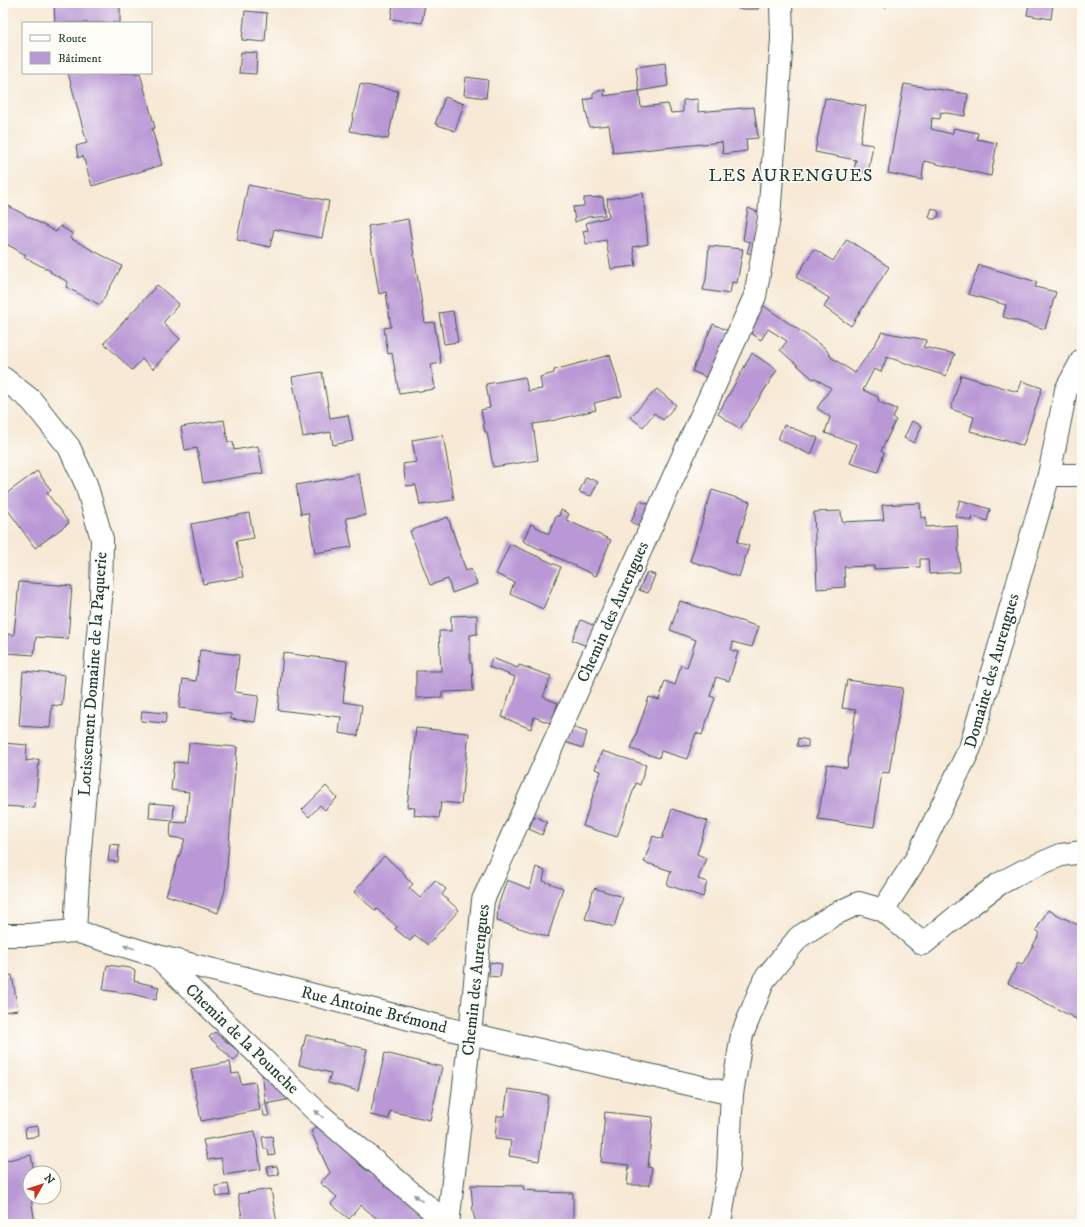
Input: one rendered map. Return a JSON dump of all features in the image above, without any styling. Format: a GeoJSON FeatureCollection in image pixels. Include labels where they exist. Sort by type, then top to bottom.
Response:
{"type":"FeatureCollection","features":[{"type":"Feature","properties":{"kind":"street","name":"Chemin des Aurengues"},"geometry":{"type":"LineString","coordinates":[[448,1224],[470,1034],[483,900],[755,296],[769,218],[782,39],[781,3]]}},
{"type":"Feature","properties":{"kind":"street","name":"Domaine des Aurengues"},"geometry":{"type":"LineString","coordinates":[[883,910],[916,859],[970,748],[1049,475],[1066,390],[1082,360]]}},
{"type":"Feature","properties":{"kind":"street","name":"Lotissement Domaine de la Paquerie"},"geometry":{"type":"LineString","coordinates":[[3,378],[31,400],[69,447],[86,484],[102,539],[101,598],[79,862],[75,931]]}},
{"type":"Feature","properties":{"kind":"street"},"geometry":{"type":"LineString","coordinates":[[1049,475],[1082,475]]}},
{"type":"Feature","properties":{"kind":"street"},"geometry":{"type":"LineString","coordinates":[[720,1224],[728,1172],[732,1094],[742,1035],[764,980],[799,937],[835,914],[859,903],[883,910],[923,944],[999,884],[1023,871],[1061,855],[1082,852]]}},
{"type":"Feature","properties":{"kind":"street","name":"Chemin de la Pounche"},"geometry":{"type":"LineString","coordinates":[[3,934],[28,935],[75,931],[157,956],[316,1111],[448,1224]]}},
{"type":"Feature","properties":{"kind":"street","name":"Rue Antoine Brémond"},"geometry":{"type":"LineString","coordinates":[[157,956],[470,1034],[732,1094]]}},
{"type":"Feature","properties":{"kind":"street"},"geometry":{"type":"LineString","coordinates":[[728,1172],[735,1224]]}},
{"type":"Feature","properties":{"kind":"building"},"geometry":{"type":"Polygon","coordinates":[[[54,3],[120,3],[120,22],[55,22],[54,3]]]}},
{"type":"Feature","properties":{"kind":"building"},"geometry":{"type":"Polygon","coordinates":[[[393,3],[425,3],[422,23],[391,19],[393,3]]]}},
{"type":"Feature","properties":{"kind":"building"},"geometry":{"type":"Polygon","coordinates":[[[739,3],[759,3],[758,9],[738,9],[739,3]]]}},
{"type":"Feature","properties":{"kind":"building"},"geometry":{"type":"Polygon","coordinates":[[[867,3],[887,3],[886,7],[867,3]]]}},
{"type":"Feature","properties":{"kind":"building"},"geometry":{"type":"Polygon","coordinates":[[[1029,3],[1053,3],[1051,19],[1027,15],[1029,3]]]}},
{"type":"Feature","properties":{"kind":"building"},"geometry":{"type":"Polygon","coordinates":[[[245,11],[267,13],[265,42],[242,40],[245,11]]]}},
{"type":"Feature","properties":{"kind":"building"},"geometry":{"type":"Polygon","coordinates":[[[241,52],[257,53],[256,74],[239,73],[241,52]]]}},
{"type":"Feature","properties":{"kind":"building"},"geometry":{"type":"Polygon","coordinates":[[[665,63],[668,86],[639,91],[636,67],[665,63]]]}},
{"type":"Feature","properties":{"kind":"building"},"geometry":{"type":"Polygon","coordinates":[[[68,74],[140,74],[155,128],[152,129],[162,165],[92,186],[83,156],[78,158],[76,146],[87,143],[68,74]]]}},
{"type":"Feature","properties":{"kind":"building"},"geometry":{"type":"Polygon","coordinates":[[[466,77],[488,80],[486,98],[464,95],[466,77]]]}},
{"type":"Feature","properties":{"kind":"building"},"geometry":{"type":"Polygon","coordinates":[[[360,84],[398,91],[388,139],[350,131],[360,84]]]}},
{"type":"Feature","properties":{"kind":"building"},"geometry":{"type":"Polygon","coordinates":[[[904,84],[968,94],[965,116],[941,112],[940,119],[932,118],[931,129],[952,134],[954,128],[978,133],[977,139],[997,143],[991,176],[924,161],[922,180],[888,173],[904,84]]]}},
{"type":"Feature","properties":{"kind":"building"},"geometry":{"type":"Polygon","coordinates":[[[605,90],[604,96],[639,91],[641,107],[668,104],[671,113],[683,112],[683,100],[698,99],[698,112],[754,107],[758,138],[746,139],[747,151],[723,154],[722,142],[613,153],[609,125],[589,127],[584,100],[593,98],[593,93],[605,90]]]}},
{"type":"Feature","properties":{"kind":"building"},"geometry":{"type":"Polygon","coordinates":[[[445,97],[464,104],[455,131],[435,124],[445,97]]]}},
{"type":"Feature","properties":{"kind":"building"},"geometry":{"type":"Polygon","coordinates":[[[825,98],[866,106],[860,143],[873,145],[868,173],[854,170],[856,160],[815,152],[825,98]]]}},
{"type":"Feature","properties":{"kind":"building"},"geometry":{"type":"Polygon","coordinates":[[[248,185],[329,201],[322,238],[274,229],[270,247],[237,240],[248,185]]]}},
{"type":"Feature","properties":{"kind":"building"},"geometry":{"type":"Polygon","coordinates":[[[643,193],[648,244],[633,247],[636,266],[611,269],[606,240],[586,244],[583,231],[588,230],[586,223],[609,217],[607,199],[643,193]]]}},
{"type":"Feature","properties":{"kind":"building"},"geometry":{"type":"Polygon","coordinates":[[[603,197],[605,215],[588,217],[575,222],[573,207],[584,206],[584,198],[603,197]]]}},
{"type":"Feature","properties":{"kind":"building"},"geometry":{"type":"Polygon","coordinates":[[[3,203],[56,232],[60,226],[73,234],[70,238],[122,266],[100,305],[66,287],[68,282],[24,257],[26,255],[3,242],[3,203]]]}},
{"type":"Feature","properties":{"kind":"building"},"geometry":{"type":"Polygon","coordinates":[[[748,208],[760,213],[755,254],[747,253],[750,242],[743,240],[748,208]]]}},
{"type":"Feature","properties":{"kind":"building"},"geometry":{"type":"Polygon","coordinates":[[[932,208],[938,211],[939,216],[935,219],[931,219],[929,217],[932,208]]]}},
{"type":"Feature","properties":{"kind":"building"},"geometry":{"type":"Polygon","coordinates":[[[408,219],[425,323],[434,322],[441,363],[431,365],[435,389],[399,394],[392,353],[388,354],[384,328],[391,327],[386,292],[379,294],[368,226],[408,219]]]}},
{"type":"Feature","properties":{"kind":"building"},"geometry":{"type":"Polygon","coordinates":[[[847,239],[889,267],[851,326],[824,307],[829,298],[796,277],[814,249],[833,261],[847,239]]]}},
{"type":"Feature","properties":{"kind":"building"},"geometry":{"type":"Polygon","coordinates":[[[709,246],[743,249],[737,283],[732,282],[730,294],[703,290],[706,279],[709,246]]]}},
{"type":"Feature","properties":{"kind":"building"},"geometry":{"type":"Polygon","coordinates":[[[979,265],[1037,282],[1035,287],[1056,292],[1045,329],[1003,317],[1006,305],[968,294],[979,265]]]}},
{"type":"Feature","properties":{"kind":"building"},"geometry":{"type":"Polygon","coordinates":[[[157,285],[179,304],[163,323],[180,339],[153,369],[142,359],[132,370],[104,343],[157,285]]]}},
{"type":"Feature","properties":{"kind":"building"},"geometry":{"type":"Polygon","coordinates":[[[761,304],[825,348],[832,358],[855,373],[882,332],[927,340],[923,347],[955,354],[946,376],[887,357],[881,372],[874,369],[863,390],[878,397],[879,402],[897,409],[893,418],[896,420],[881,451],[884,453],[878,472],[850,463],[857,444],[825,433],[830,417],[817,408],[831,388],[815,378],[813,379],[780,350],[787,341],[768,329],[761,340],[748,331],[761,304]]]}},
{"type":"Feature","properties":{"kind":"building"},"geometry":{"type":"Polygon","coordinates":[[[453,311],[458,342],[444,344],[439,313],[453,311]]]}},
{"type":"Feature","properties":{"kind":"building"},"geometry":{"type":"Polygon","coordinates":[[[713,324],[733,333],[712,380],[692,371],[713,324]]]}},
{"type":"Feature","properties":{"kind":"building"},"geometry":{"type":"Polygon","coordinates":[[[752,353],[777,370],[740,429],[718,414],[752,353]]]}},
{"type":"Feature","properties":{"kind":"building"},"geometry":{"type":"Polygon","coordinates":[[[610,355],[622,396],[594,403],[596,410],[533,424],[538,460],[493,467],[487,432],[485,432],[481,410],[490,408],[486,384],[525,377],[528,391],[542,389],[540,377],[554,373],[554,370],[610,355]]]}},
{"type":"Feature","properties":{"kind":"building"},"geometry":{"type":"Polygon","coordinates":[[[322,372],[330,418],[348,415],[353,441],[333,445],[331,432],[303,437],[292,377],[322,372]]]}},
{"type":"Feature","properties":{"kind":"building"},"geometry":{"type":"Polygon","coordinates":[[[961,375],[1018,392],[1022,381],[1042,388],[1023,446],[1004,439],[1003,441],[970,431],[974,417],[951,409],[961,375]]]}},
{"type":"Feature","properties":{"kind":"building"},"geometry":{"type":"Polygon","coordinates":[[[657,389],[676,405],[663,420],[654,413],[643,427],[630,417],[657,389]]]}},
{"type":"Feature","properties":{"kind":"building"},"geometry":{"type":"Polygon","coordinates":[[[224,420],[228,442],[233,442],[234,450],[258,446],[263,473],[203,483],[197,448],[185,450],[181,427],[224,420]]]}},
{"type":"Feature","properties":{"kind":"building"},"geometry":{"type":"Polygon","coordinates":[[[912,421],[922,426],[914,443],[904,438],[912,421]]]}},
{"type":"Feature","properties":{"kind":"building"},"geometry":{"type":"Polygon","coordinates":[[[784,425],[818,438],[811,455],[778,439],[784,425]]]}},
{"type":"Feature","properties":{"kind":"building"},"geometry":{"type":"Polygon","coordinates":[[[443,435],[454,500],[420,505],[416,485],[406,486],[403,464],[416,462],[412,440],[443,435]]]}},
{"type":"Feature","properties":{"kind":"building"},"geometry":{"type":"Polygon","coordinates":[[[37,471],[51,490],[47,493],[69,523],[35,548],[3,503],[3,496],[37,471]]]}},
{"type":"Feature","properties":{"kind":"building"},"geometry":{"type":"Polygon","coordinates":[[[359,474],[366,515],[346,518],[352,547],[315,553],[308,513],[301,514],[296,485],[359,474]]]}},
{"type":"Feature","properties":{"kind":"building"},"geometry":{"type":"Polygon","coordinates":[[[586,477],[598,482],[591,496],[579,492],[586,477]]]}},
{"type":"Feature","properties":{"kind":"building"},"geometry":{"type":"Polygon","coordinates":[[[712,490],[750,502],[737,542],[749,546],[739,577],[690,561],[712,490]]]}},
{"type":"Feature","properties":{"kind":"building"},"geometry":{"type":"Polygon","coordinates":[[[960,500],[990,509],[987,521],[973,516],[972,521],[955,516],[960,500]]]}},
{"type":"Feature","properties":{"kind":"building"},"geometry":{"type":"Polygon","coordinates":[[[640,501],[654,506],[644,529],[631,522],[640,501]]]}},
{"type":"Feature","properties":{"kind":"building"},"geometry":{"type":"Polygon","coordinates":[[[920,503],[921,518],[926,517],[926,527],[957,525],[960,572],[929,574],[928,559],[920,559],[920,567],[874,569],[874,566],[844,567],[845,587],[817,589],[814,512],[841,511],[842,522],[884,520],[882,505],[920,503]]]}},
{"type":"Feature","properties":{"kind":"building"},"geometry":{"type":"Polygon","coordinates":[[[561,510],[569,514],[566,520],[611,540],[596,576],[523,541],[531,524],[549,534],[556,516],[559,516],[561,510]]]}},
{"type":"Feature","properties":{"kind":"building"},"geometry":{"type":"Polygon","coordinates":[[[249,513],[254,538],[236,541],[243,577],[203,584],[191,524],[249,513]]]}},
{"type":"Feature","properties":{"kind":"building"},"geometry":{"type":"Polygon","coordinates":[[[448,517],[466,571],[471,569],[477,584],[452,593],[448,579],[430,585],[410,531],[448,517]]]}},
{"type":"Feature","properties":{"kind":"building"},"geometry":{"type":"Polygon","coordinates":[[[510,544],[561,567],[543,609],[510,594],[514,582],[496,574],[510,544]]]}},
{"type":"Feature","properties":{"kind":"building"},"geometry":{"type":"Polygon","coordinates":[[[647,572],[655,575],[648,593],[639,590],[647,572]]]}},
{"type":"Feature","properties":{"kind":"building"},"geometry":{"type":"Polygon","coordinates":[[[19,582],[72,586],[68,639],[36,637],[34,655],[6,653],[7,634],[14,635],[19,582]]]}},
{"type":"Feature","properties":{"kind":"building"},"geometry":{"type":"Polygon","coordinates":[[[680,601],[759,627],[752,647],[733,642],[731,650],[738,652],[729,681],[716,677],[710,696],[715,698],[702,735],[696,733],[687,759],[661,751],[659,758],[631,749],[649,697],[659,700],[665,681],[675,685],[681,665],[687,667],[696,640],[670,630],[680,601]]]}},
{"type":"Feature","properties":{"kind":"building"},"geometry":{"type":"Polygon","coordinates":[[[477,615],[477,634],[470,635],[470,663],[472,663],[473,691],[442,692],[442,697],[416,698],[416,671],[441,671],[439,631],[451,631],[451,616],[477,615]]]}},
{"type":"Feature","properties":{"kind":"building"},"geometry":{"type":"Polygon","coordinates":[[[581,620],[595,626],[589,647],[572,640],[581,620]]]}},
{"type":"Feature","properties":{"kind":"building"},"geometry":{"type":"Polygon","coordinates":[[[200,650],[239,655],[235,692],[259,695],[255,722],[231,719],[231,714],[179,708],[183,679],[196,681],[200,650]]]}},
{"type":"Feature","properties":{"kind":"building"},"geometry":{"type":"Polygon","coordinates":[[[283,653],[347,661],[343,702],[362,705],[358,736],[339,733],[341,717],[278,710],[283,653]]]}},
{"type":"Feature","properties":{"kind":"building"},"geometry":{"type":"Polygon","coordinates":[[[492,658],[518,668],[519,665],[551,676],[543,697],[558,703],[555,711],[560,714],[556,722],[552,720],[550,723],[534,717],[531,729],[502,717],[515,677],[489,667],[492,658]]]}},
{"type":"Feature","properties":{"kind":"building"},"geometry":{"type":"Polygon","coordinates":[[[23,671],[65,675],[62,706],[52,705],[50,728],[19,726],[23,671]]]}},
{"type":"Feature","properties":{"kind":"building"},"geometry":{"type":"Polygon","coordinates":[[[847,680],[903,688],[889,773],[882,772],[874,827],[818,819],[827,764],[847,768],[856,710],[842,708],[847,680]]]}},
{"type":"Feature","properties":{"kind":"building"},"geometry":{"type":"Polygon","coordinates":[[[142,711],[167,713],[165,723],[141,721],[142,711]]]}},
{"type":"Feature","properties":{"kind":"building"},"geometry":{"type":"Polygon","coordinates":[[[572,727],[587,732],[583,748],[565,742],[572,727]]]}},
{"type":"Feature","properties":{"kind":"building"},"geometry":{"type":"Polygon","coordinates":[[[416,728],[469,733],[461,804],[441,802],[439,818],[414,815],[415,808],[407,807],[416,728]]]}},
{"type":"Feature","properties":{"kind":"building"},"geometry":{"type":"Polygon","coordinates":[[[798,738],[808,740],[808,747],[797,746],[798,738]]]}},
{"type":"Feature","properties":{"kind":"building"},"geometry":{"type":"Polygon","coordinates":[[[3,743],[27,745],[26,761],[39,759],[35,808],[3,806],[3,743]]]}},
{"type":"Feature","properties":{"kind":"building"},"geometry":{"type":"Polygon","coordinates":[[[189,743],[237,747],[225,890],[218,913],[166,895],[185,839],[170,837],[171,822],[186,823],[189,792],[171,790],[174,762],[187,763],[189,743]]]}},
{"type":"Feature","properties":{"kind":"building"},"geometry":{"type":"Polygon","coordinates":[[[602,751],[646,765],[640,785],[636,783],[617,837],[583,826],[601,771],[595,769],[602,751]]]}},
{"type":"Feature","properties":{"kind":"building"},"geometry":{"type":"Polygon","coordinates":[[[326,786],[337,798],[325,810],[320,805],[309,817],[302,810],[326,786]]]}},
{"type":"Feature","properties":{"kind":"building"},"geometry":{"type":"Polygon","coordinates":[[[150,803],[174,805],[173,820],[149,818],[150,803]]]}},
{"type":"Feature","properties":{"kind":"building"},"geometry":{"type":"Polygon","coordinates":[[[672,809],[708,821],[697,854],[706,858],[698,879],[707,882],[703,897],[667,885],[671,871],[644,862],[653,836],[662,839],[672,809]]]}},
{"type":"Feature","properties":{"kind":"building"},"geometry":{"type":"Polygon","coordinates":[[[534,816],[547,822],[542,835],[529,829],[534,816]]]}},
{"type":"Feature","properties":{"kind":"building"},"geometry":{"type":"Polygon","coordinates":[[[110,844],[119,845],[118,862],[108,861],[110,844]]]}},
{"type":"Feature","properties":{"kind":"building"},"geometry":{"type":"Polygon","coordinates":[[[384,856],[406,875],[405,877],[413,884],[409,888],[420,898],[435,880],[446,889],[442,895],[459,910],[428,945],[415,935],[410,941],[395,929],[397,927],[377,909],[376,911],[354,892],[384,856]]]}},
{"type":"Feature","properties":{"kind":"building"},"geometry":{"type":"Polygon","coordinates":[[[536,867],[545,871],[543,881],[563,888],[548,937],[497,921],[498,906],[507,880],[530,889],[536,867]]]}},
{"type":"Feature","properties":{"kind":"building"},"geometry":{"type":"Polygon","coordinates":[[[594,888],[623,897],[614,927],[585,919],[594,888]]]}},
{"type":"Feature","properties":{"kind":"building"},"geometry":{"type":"Polygon","coordinates":[[[1048,910],[1082,927],[1082,1022],[1008,983],[1018,963],[1022,965],[1040,933],[1036,930],[1048,910]]]}},
{"type":"Feature","properties":{"kind":"building"},"geometry":{"type":"Polygon","coordinates":[[[490,962],[502,964],[500,977],[489,976],[490,962]]]}},
{"type":"Feature","properties":{"kind":"building"},"geometry":{"type":"Polygon","coordinates":[[[107,965],[130,968],[135,971],[134,981],[159,987],[156,1000],[132,994],[103,990],[107,965]]]}},
{"type":"Feature","properties":{"kind":"building"},"geometry":{"type":"Polygon","coordinates":[[[12,975],[18,1010],[3,1012],[3,976],[12,975]]]}},
{"type":"Feature","properties":{"kind":"building"},"geometry":{"type":"Polygon","coordinates":[[[215,1032],[240,1053],[234,1061],[209,1037],[215,1032]]]}},
{"type":"Feature","properties":{"kind":"building"},"geometry":{"type":"Polygon","coordinates":[[[306,1035],[367,1049],[358,1091],[328,1083],[331,1073],[299,1065],[306,1035]]]}},
{"type":"Feature","properties":{"kind":"building"},"geometry":{"type":"Polygon","coordinates":[[[385,1053],[442,1067],[430,1120],[390,1111],[389,1119],[370,1115],[385,1053]]]}},
{"type":"Feature","properties":{"kind":"building"},"geometry":{"type":"Polygon","coordinates":[[[230,1062],[232,1074],[239,1073],[241,1084],[255,1082],[260,1110],[201,1121],[191,1069],[230,1062]]]}},
{"type":"Feature","properties":{"kind":"building"},"geometry":{"type":"Polygon","coordinates":[[[262,1073],[291,1099],[266,1104],[262,1073]]]}},
{"type":"Feature","properties":{"kind":"building"},"geometry":{"type":"Polygon","coordinates":[[[508,1089],[548,1095],[539,1161],[509,1156],[511,1141],[495,1139],[497,1116],[504,1116],[508,1089]]]}},
{"type":"Feature","properties":{"kind":"building"},"geometry":{"type":"Polygon","coordinates":[[[266,1104],[269,1116],[264,1116],[262,1105],[266,1104]]]}},
{"type":"Feature","properties":{"kind":"building"},"geometry":{"type":"Polygon","coordinates":[[[605,1112],[653,1117],[648,1167],[652,1168],[650,1185],[627,1185],[629,1165],[601,1162],[605,1112]]]}},
{"type":"Feature","properties":{"kind":"building"},"geometry":{"type":"Polygon","coordinates":[[[320,1124],[361,1161],[359,1164],[371,1174],[374,1171],[432,1224],[383,1224],[361,1205],[349,1219],[331,1204],[337,1197],[320,1183],[330,1173],[311,1131],[320,1124]]]}},
{"type":"Feature","properties":{"kind":"building"},"geometry":{"type":"Polygon","coordinates":[[[38,1126],[39,1136],[26,1138],[25,1128],[38,1126]]]}},
{"type":"Feature","properties":{"kind":"building"},"geometry":{"type":"Polygon","coordinates":[[[255,1131],[261,1169],[224,1175],[221,1158],[208,1160],[203,1140],[255,1131]]]}},
{"type":"Feature","properties":{"kind":"building"},"geometry":{"type":"Polygon","coordinates":[[[272,1136],[275,1155],[269,1156],[268,1149],[264,1149],[262,1137],[272,1136]]]}},
{"type":"Feature","properties":{"kind":"building"},"geometry":{"type":"Polygon","coordinates":[[[31,1155],[33,1165],[22,1165],[22,1205],[32,1205],[35,1224],[3,1224],[3,1161],[31,1155]]]}},
{"type":"Feature","properties":{"kind":"building"},"geometry":{"type":"Polygon","coordinates":[[[277,1166],[279,1175],[269,1176],[267,1167],[277,1166]]]}},
{"type":"Feature","properties":{"kind":"building"},"geometry":{"type":"Polygon","coordinates":[[[228,1184],[230,1195],[217,1197],[215,1186],[228,1184]]]}},
{"type":"Feature","properties":{"kind":"building"},"geometry":{"type":"Polygon","coordinates":[[[471,1185],[523,1186],[524,1190],[537,1191],[536,1192],[573,1193],[573,1224],[476,1224],[473,1212],[471,1185]]]}},
{"type":"Feature","properties":{"kind":"building"},"geometry":{"type":"Polygon","coordinates":[[[271,1189],[277,1224],[260,1224],[259,1221],[243,1223],[238,1194],[271,1189]]]}},
{"type":"Feature","properties":{"kind":"district","name":"LES AURENGUES"},"geometry":{"type":"Point","coordinates":[791,176]}}]}
